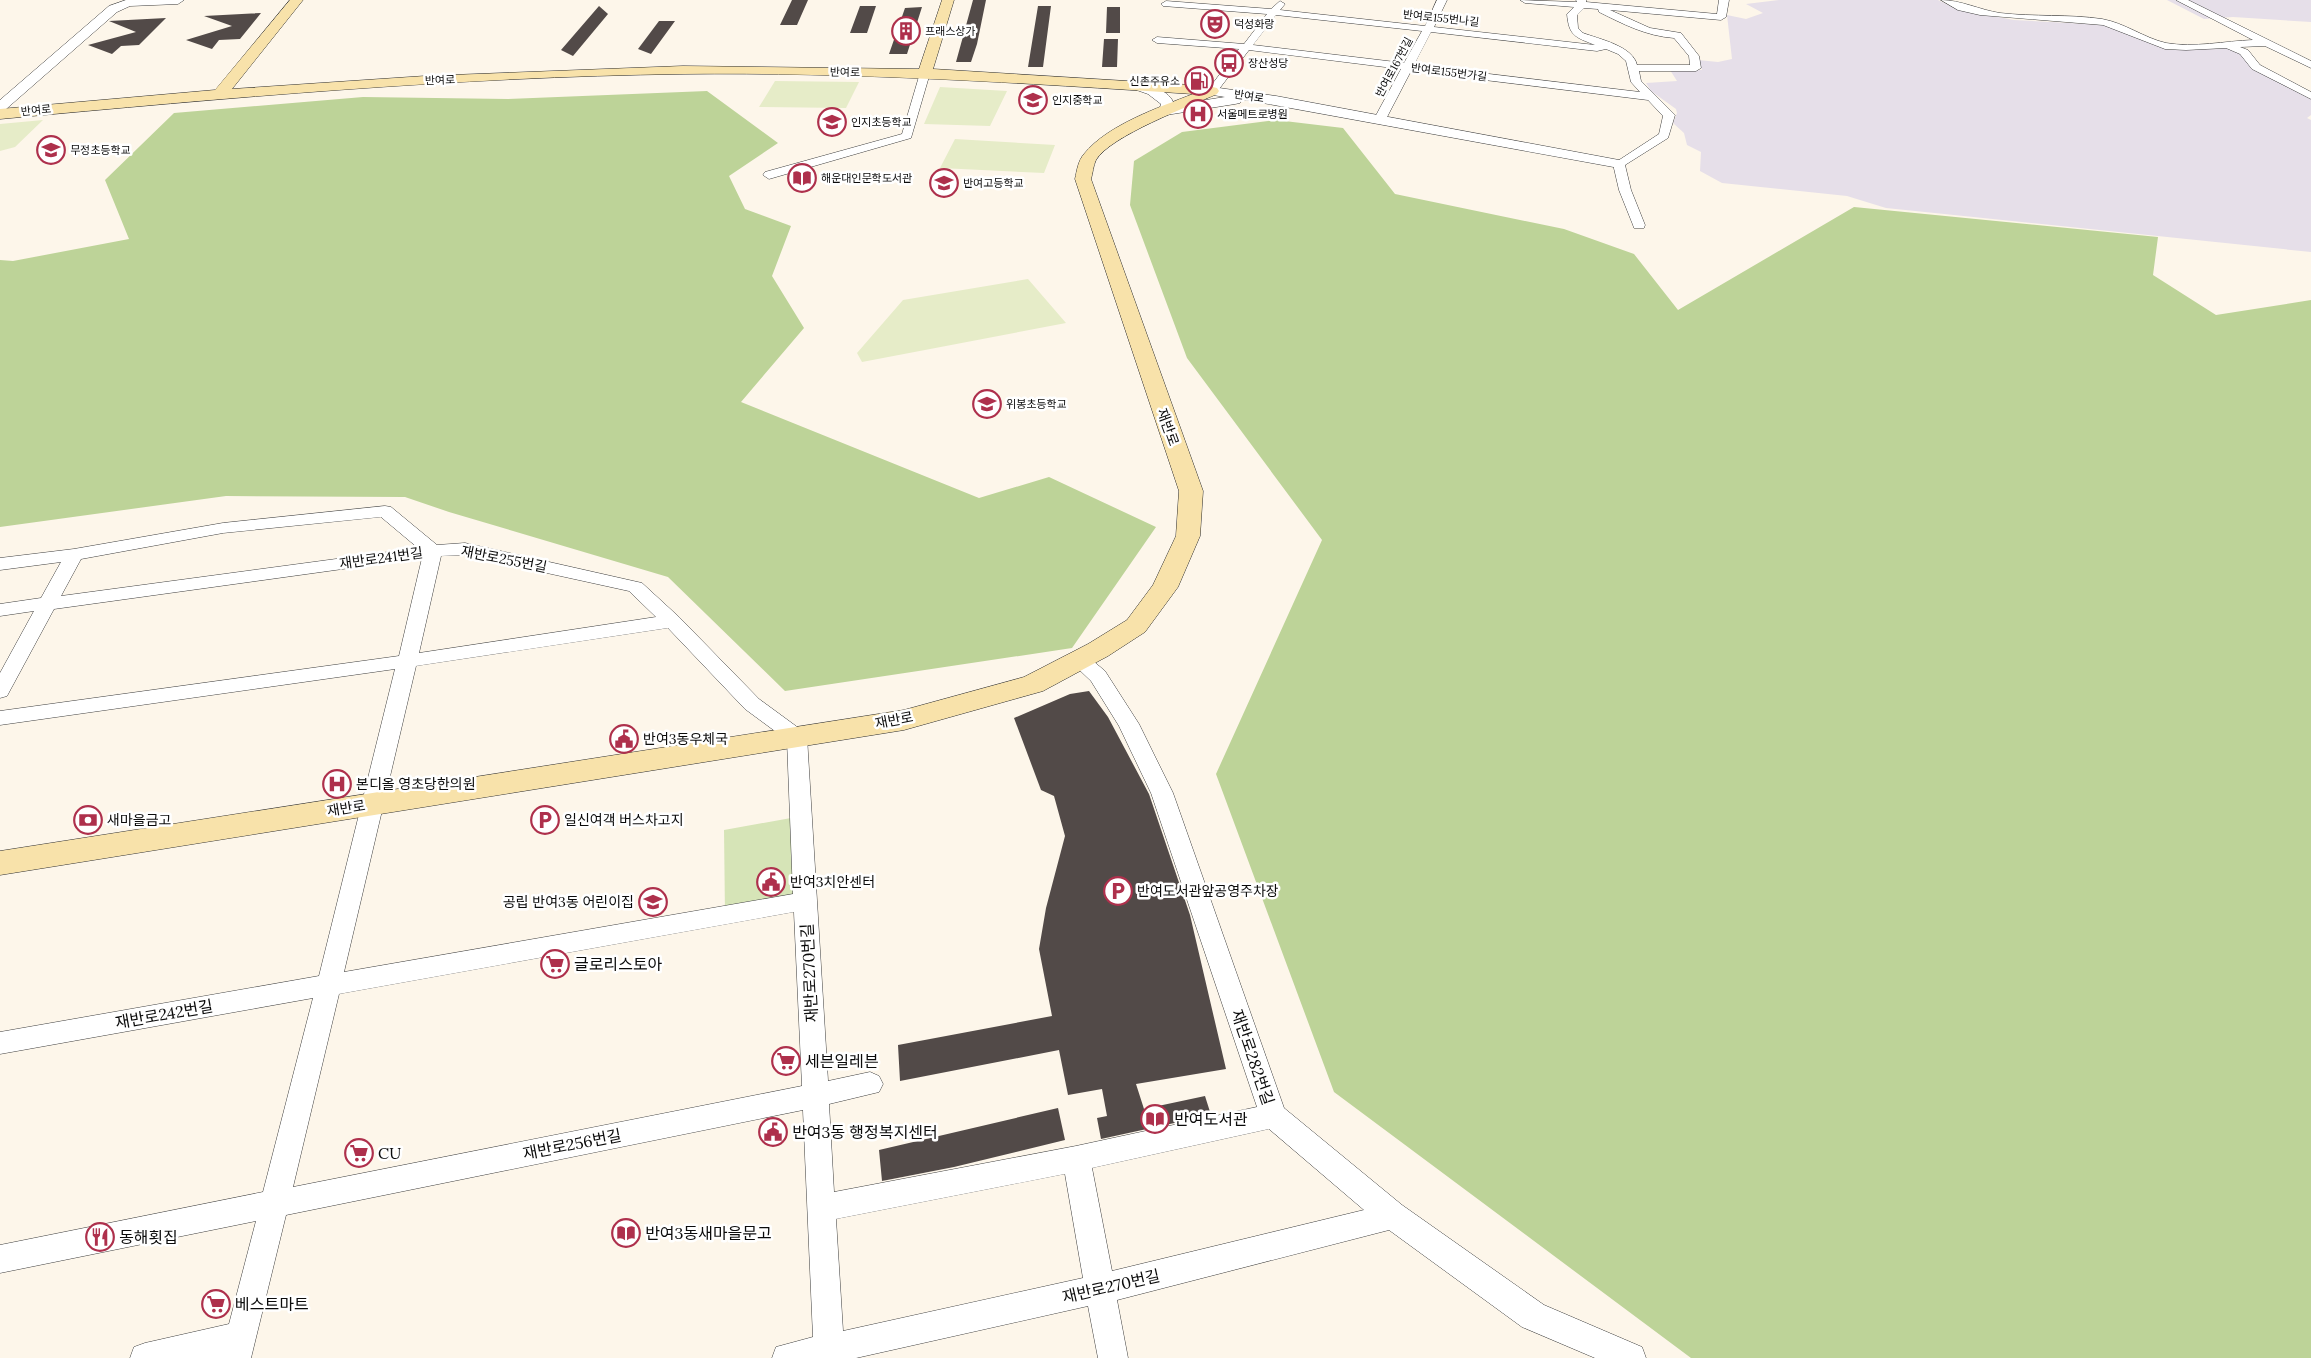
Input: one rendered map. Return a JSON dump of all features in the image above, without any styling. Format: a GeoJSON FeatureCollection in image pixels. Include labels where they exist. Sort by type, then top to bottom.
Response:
{"type":"FeatureCollection","features":[{"type":"Feature","properties":{"kind":"main road"},"geometry":{"type":"LineString","coordinates":[[220,94],[297,0]]}},
{"type":"Feature","properties":{"kind":"main road"},"geometry":{"type":"LineString","coordinates":[[925,73],[948,0]]}},
{"type":"Feature","properties":{"kind":"main road","name":"반여로"},"geometry":{"type":"LineString","coordinates":[[0,114],[220,94],[425,80],[683,70],[925,73],[1133,84],[1212,91]]}},
{"type":"Feature","properties":{"kind":"main road","name":"재반로"},"geometry":{"type":"LineString","coordinates":[[0,863],[797,737],[922,714],[1033,684],[1079,660],[1136,626],[1165,587],[1188,536],[1191,491],[1151,381],[1083,179],[1089,157],[1106,142],[1166,111],[1212,91]]}},
{"type":"Feature","properties":{"kind":"street"},"geometry":{"type":"LineString","coordinates":[[0,107],[113,9],[128,3],[178,0]]}},
{"type":"Feature","properties":{"kind":"street"},"geometry":{"type":"LineString","coordinates":[[1212,91],[1283,0]]}},
{"type":"Feature","properties":{"kind":"street","name":"반여로167번길"},"geometry":{"type":"LineString","coordinates":[[1380,119],[1442,0]]}},
{"type":"Feature","properties":{"kind":"street"},"geometry":{"type":"LineString","coordinates":[[1525,0],[1581,2],[1630,25],[1659,34],[1677,35],[1694,56],[1696,68],[1632,68]]}},
{"type":"Feature","properties":{"kind":"street"},"geometry":{"type":"LineString","coordinates":[[1593,6],[1721,17],[1724,0]]}},
{"type":"Feature","properties":{"kind":"street"},"geometry":{"type":"LineString","coordinates":[[1946,0],[1960,7],[2002,15],[2112,24],[2154,42],[2173,47],[2266,43]]}},
{"type":"Feature","properties":{"kind":"street"},"geometry":{"type":"LineString","coordinates":[[2181,0],[2311,65]]}},
{"type":"Feature","properties":{"kind":"street"},"geometry":{"type":"LineString","coordinates":[[1581,2],[1572,14],[1573,28],[1579,35],[1622,52],[1632,60],[1636,82],[1668,114],[1664,136],[1619,164],[1625,190],[1639,225]]}},
{"type":"Feature","properties":{"kind":"street","name":"반여로155번나길"},"geometry":{"type":"LineString","coordinates":[[1166,4],[1274,12],[1597,48],[1606,46]]}},
{"type":"Feature","properties":{"kind":"street","name":"반여로155번가길"},"geometry":{"type":"LineString","coordinates":[[1157,40],[1246,47],[1651,97]]}},
{"type":"Feature","properties":{"kind":"street"},"geometry":{"type":"LineString","coordinates":[[2224,44],[2244,52],[2256,67],[2311,96]]}},
{"type":"Feature","properties":{"kind":"street"},"geometry":{"type":"LineString","coordinates":[[2280,50],[2311,54]]}},
{"type":"Feature","properties":{"kind":"street"},"geometry":{"type":"LineString","coordinates":[[769,175],[907,136],[925,73]]}},
{"type":"Feature","properties":{"kind":"street"},"geometry":{"type":"LineString","coordinates":[[1133,84],[1153,91],[1168,103],[1166,111],[1207,103],[1276,100]]}},
{"type":"Feature","properties":{"kind":"street","name":"반여로"},"geometry":{"type":"LineString","coordinates":[[1212,91],[1276,100],[1619,164]]}},
{"type":"Feature","properties":{"kind":"street","name":"재반로241번길"},"geometry":{"type":"LineString","coordinates":[[0,564],[74,555],[223,528],[385,511],[433,551]]}},
{"type":"Feature","properties":{"kind":"street","name":"재반로255번길"},"geometry":{"type":"LineString","coordinates":[[433,551],[465,549],[635,588],[672,622],[752,704],[797,737]]}},
{"type":"Feature","properties":{"kind":"street"},"geometry":{"type":"LineString","coordinates":[[145,1358],[238,1347],[374,803],[433,551]]}},
{"type":"Feature","properties":{"kind":"street","name":"재반로241번길"},"geometry":{"type":"LineString","coordinates":[[0,610],[433,551]]}},
{"type":"Feature","properties":{"kind":"street"},"geometry":{"type":"LineString","coordinates":[[0,691],[74,555]]}},
{"type":"Feature","properties":{"kind":"street"},"geometry":{"type":"LineString","coordinates":[[0,718],[672,622]]}},
{"type":"Feature","properties":{"kind":"street","name":"재반로282번길"},"geometry":{"type":"LineString","coordinates":[[1079,660],[1098,676],[1129,724],[1162,793],[1274,1116],[1392,1215],[1533,1316],[1631,1358]]}},
{"type":"Feature","properties":{"kind":"street","name":"재반로270번길"},"geometry":{"type":"LineString","coordinates":[[797,737],[829,1353],[1100,1289],[1371,1222],[1392,1215]]}},
{"type":"Feature","properties":{"kind":"street"},"geometry":{"type":"LineString","coordinates":[[329,985],[806,900]]}},
{"type":"Feature","properties":{"kind":"street","name":"재반로242번길"},"geometry":{"type":"LineString","coordinates":[[0,1043],[329,985]]}},
{"type":"Feature","properties":{"kind":"street","name":"재반로256번길"},"geometry":{"type":"LineString","coordinates":[[274,1205],[870,1084]]}},
{"type":"Feature","properties":{"kind":"street"},"geometry":{"type":"LineString","coordinates":[[821,1208],[1076,1159],[1274,1116]]}},
{"type":"Feature","properties":{"kind":"street"},"geometry":{"type":"LineString","coordinates":[[1076,1159],[1113,1358]]}},
{"type":"Feature","properties":{"kind":"street"},"geometry":{"type":"LineString","coordinates":[[0,1259],[274,1205]]}},
{"type":"Feature","properties":{"kind":"street"},"geometry":{"type":"LineString","coordinates":[[787,1358],[829,1353]]}},
{"type":"Feature","properties":{"kind":"shaded area"},"geometry":{"type":"Polygon","coordinates":[[[1779,0],[1938,0],[1957,9],[2014,20],[2105,25],[2170,50],[2228,47],[2244,56],[2248,64],[2311,99],[2311,115],[2307,118],[2311,120],[2311,252],[1886,208],[1847,196],[1722,183],[1700,171],[1701,152],[1687,145],[1684,133],[1673,123],[1677,113],[1676,109],[1651,91],[1646,83],[1677,81],[1670,70],[1702,70],[1698,60],[1718,62],[1732,59],[1727,15],[1746,19],[1763,13],[1746,4],[1779,0]]]}},
{"type":"Feature","properties":{"kind":"shaded area"},"geometry":{"type":"Polygon","coordinates":[[[2167,0],[2311,0],[2311,22],[2233,17],[2204,19],[2167,0]]]}},
{"type":"Feature","properties":{"kind":"green space"},"geometry":{"type":"Polygon","coordinates":[[[775,81],[859,82],[846,108],[759,107],[775,81]]]}},
{"type":"Feature","properties":{"kind":"green space"},"geometry":{"type":"Polygon","coordinates":[[[940,87],[1007,91],[990,126],[924,124],[940,87]]]}},
{"type":"Feature","properties":{"kind":"green space"},"geometry":{"type":"Polygon","coordinates":[[[707,91],[778,143],[729,176],[745,209],[791,226],[772,276],[804,328],[741,402],[979,498],[1049,477],[1156,527],[1072,648],[785,691],[668,577],[449,512],[405,497],[226,496],[0,527],[0,260],[13,261],[129,239],[105,180],[174,113],[363,97],[508,99],[707,91]]]}},
{"type":"Feature","properties":{"kind":"green space"},"geometry":{"type":"Polygon","coordinates":[[[43,120],[15,147],[0,151],[0,124],[43,120]]]}},
{"type":"Feature","properties":{"kind":"green space"},"geometry":{"type":"Polygon","coordinates":[[[1276,120],[1343,128],[1395,194],[1564,229],[1634,254],[1678,310],[1854,207],[2158,237],[2153,275],[2216,315],[2311,300],[2311,1358],[1691,1358],[1334,1092],[1216,774],[1322,540],[1187,358],[1130,205],[1134,161],[1182,132],[1276,120]]]}},
{"type":"Feature","properties":{"kind":"green space"},"geometry":{"type":"Polygon","coordinates":[[[955,139],[1055,145],[1044,173],[940,168],[955,139]]]}},
{"type":"Feature","properties":{"kind":"green space"},"geometry":{"type":"Polygon","coordinates":[[[1028,279],[1066,323],[862,362],[857,353],[903,300],[1028,279]]]}},
{"type":"Feature","properties":{"kind":"green space"},"geometry":{"type":"Polygon","coordinates":[[[802,816],[806,901],[725,915],[724,830],[802,816]]]}},
{"type":"Feature","properties":{"kind":"building"},"geometry":{"type":"Polygon","coordinates":[[[792,0],[808,0],[797,25],[780,25],[792,0]]]}},
{"type":"Feature","properties":{"kind":"building"},"geometry":{"type":"Polygon","coordinates":[[[973,0],[986,0],[977,44],[971,62],[956,62],[973,0]]]}},
{"type":"Feature","properties":{"kind":"building"},"geometry":{"type":"Polygon","coordinates":[[[599,6],[608,14],[573,56],[561,50],[599,6]]]}},
{"type":"Feature","properties":{"kind":"building"},"geometry":{"type":"Polygon","coordinates":[[[860,6],[876,6],[867,33],[850,33],[860,6]]]}},
{"type":"Feature","properties":{"kind":"building"},"geometry":{"type":"Polygon","coordinates":[[[1038,6],[1051,6],[1043,67],[1028,67],[1038,6]]]}},
{"type":"Feature","properties":{"kind":"building","name":"프래스상가"},"geometry":{"type":"Polygon","coordinates":[[[922,7],[907,54],[889,54],[905,8],[922,7]]]}},
{"type":"Feature","properties":{"kind":"building"},"geometry":{"type":"Polygon","coordinates":[[[1107,7],[1120,7],[1120,33],[1106,33],[1107,7]]]}},
{"type":"Feature","properties":{"kind":"building"},"geometry":{"type":"Polygon","coordinates":[[[261,13],[240,39],[219,40],[212,49],[186,40],[232,26],[204,16],[261,13]]]}},
{"type":"Feature","properties":{"kind":"building"},"geometry":{"type":"Polygon","coordinates":[[[166,18],[139,45],[121,46],[112,54],[88,45],[136,32],[109,21],[166,18]]]}},
{"type":"Feature","properties":{"kind":"building"},"geometry":{"type":"Polygon","coordinates":[[[659,21],[675,21],[651,54],[638,49],[659,21]]]}},
{"type":"Feature","properties":{"kind":"building"},"geometry":{"type":"Polygon","coordinates":[[[1104,39],[1118,39],[1117,67],[1102,67],[1104,39]]]}},
{"type":"Feature","properties":{"kind":"building","name":"반여도서관앞공영주차장"},"geometry":{"type":"Polygon","coordinates":[[[1089,691],[1108,717],[1149,794],[1190,915],[1226,1069],[1136,1084],[1144,1109],[1205,1096],[1211,1115],[1101,1139],[1097,1118],[1107,1116],[1102,1089],[1068,1095],[1059,1050],[900,1081],[898,1045],[1052,1016],[1039,949],[1046,908],[1065,836],[1054,796],[1041,790],[1014,718],[1070,694],[1089,691]]]}},
{"type":"Feature","properties":{"kind":"building"},"geometry":{"type":"Polygon","coordinates":[[[1058,1108],[1065,1140],[954,1167],[882,1181],[879,1150],[1058,1108]]]}},
{"type":"Feature","properties":{"kind":"place","name":"덕성화랑"},"geometry":{"type":"Point","coordinates":[1215,24]}},
{"type":"Feature","properties":{"kind":"place","name":"프래스상가"},"geometry":{"type":"Point","coordinates":[906,31]}},
{"type":"Feature","properties":{"kind":"place","name":"장산성당"},"geometry":{"type":"Point","coordinates":[1229,63]}},
{"type":"Feature","properties":{"kind":"place","name":"신촌주유소"},"geometry":{"type":"Point","coordinates":[1199,81]}},
{"type":"Feature","properties":{"kind":"place","name":"인지중학교"},"geometry":{"type":"Point","coordinates":[1033,100]}},
{"type":"Feature","properties":{"kind":"place","name":"서울메트로병원"},"geometry":{"type":"Point","coordinates":[1198,114]}},
{"type":"Feature","properties":{"kind":"place","name":"인지초등학교"},"geometry":{"type":"Point","coordinates":[832,122]}},
{"type":"Feature","properties":{"kind":"place","name":"무정초등학교"},"geometry":{"type":"Point","coordinates":[51,150]}},
{"type":"Feature","properties":{"kind":"place","name":"해운대인문학도서관"},"geometry":{"type":"Point","coordinates":[802,178]}},
{"type":"Feature","properties":{"kind":"place","name":"반여고등학교"},"geometry":{"type":"Point","coordinates":[944,183]}},
{"type":"Feature","properties":{"kind":"place","name":"위봉초등학교"},"geometry":{"type":"Point","coordinates":[987,404]}},
{"type":"Feature","properties":{"kind":"place","name":"반여3동우체국"},"geometry":{"type":"Point","coordinates":[624,739]}},
{"type":"Feature","properties":{"kind":"place","name":"본디올 영초당한의원"},"geometry":{"type":"Point","coordinates":[337,784]}},
{"type":"Feature","properties":{"kind":"place","name":"새마을금고"},"geometry":{"type":"Point","coordinates":[88,820]}},
{"type":"Feature","properties":{"kind":"place","name":"일신여객 버스차고지"},"geometry":{"type":"Point","coordinates":[545,820]}},
{"type":"Feature","properties":{"kind":"place","name":"반여3치안센터"},"geometry":{"type":"Point","coordinates":[771,882]}},
{"type":"Feature","properties":{"kind":"place","name":"반여도서관앞공영주차장"},"geometry":{"type":"Point","coordinates":[1118,891]}},
{"type":"Feature","properties":{"kind":"place","name":"공립 반여3동 어린이집"},"geometry":{"type":"Point","coordinates":[653,902]}},
{"type":"Feature","properties":{"kind":"place","name":"글로리스토아"},"geometry":{"type":"Point","coordinates":[555,964]}},
{"type":"Feature","properties":{"kind":"place","name":"세븐일레븐"},"geometry":{"type":"Point","coordinates":[786,1061]}},
{"type":"Feature","properties":{"kind":"place","name":"반여도서관"},"geometry":{"type":"Point","coordinates":[1155,1119]}},
{"type":"Feature","properties":{"kind":"place","name":"반여3동 행정복지센터"},"geometry":{"type":"Point","coordinates":[773,1132]}},
{"type":"Feature","properties":{"kind":"place","name":"CU"},"geometry":{"type":"Point","coordinates":[359,1153]}},
{"type":"Feature","properties":{"kind":"place","name":"반여3동새마을문고"},"geometry":{"type":"Point","coordinates":[626,1233]}},
{"type":"Feature","properties":{"kind":"place","name":"동해횟집"},"geometry":{"type":"Point","coordinates":[100,1237]}},
{"type":"Feature","properties":{"kind":"place","name":"베스트마트"},"geometry":{"type":"Point","coordinates":[216,1304]}}]}
